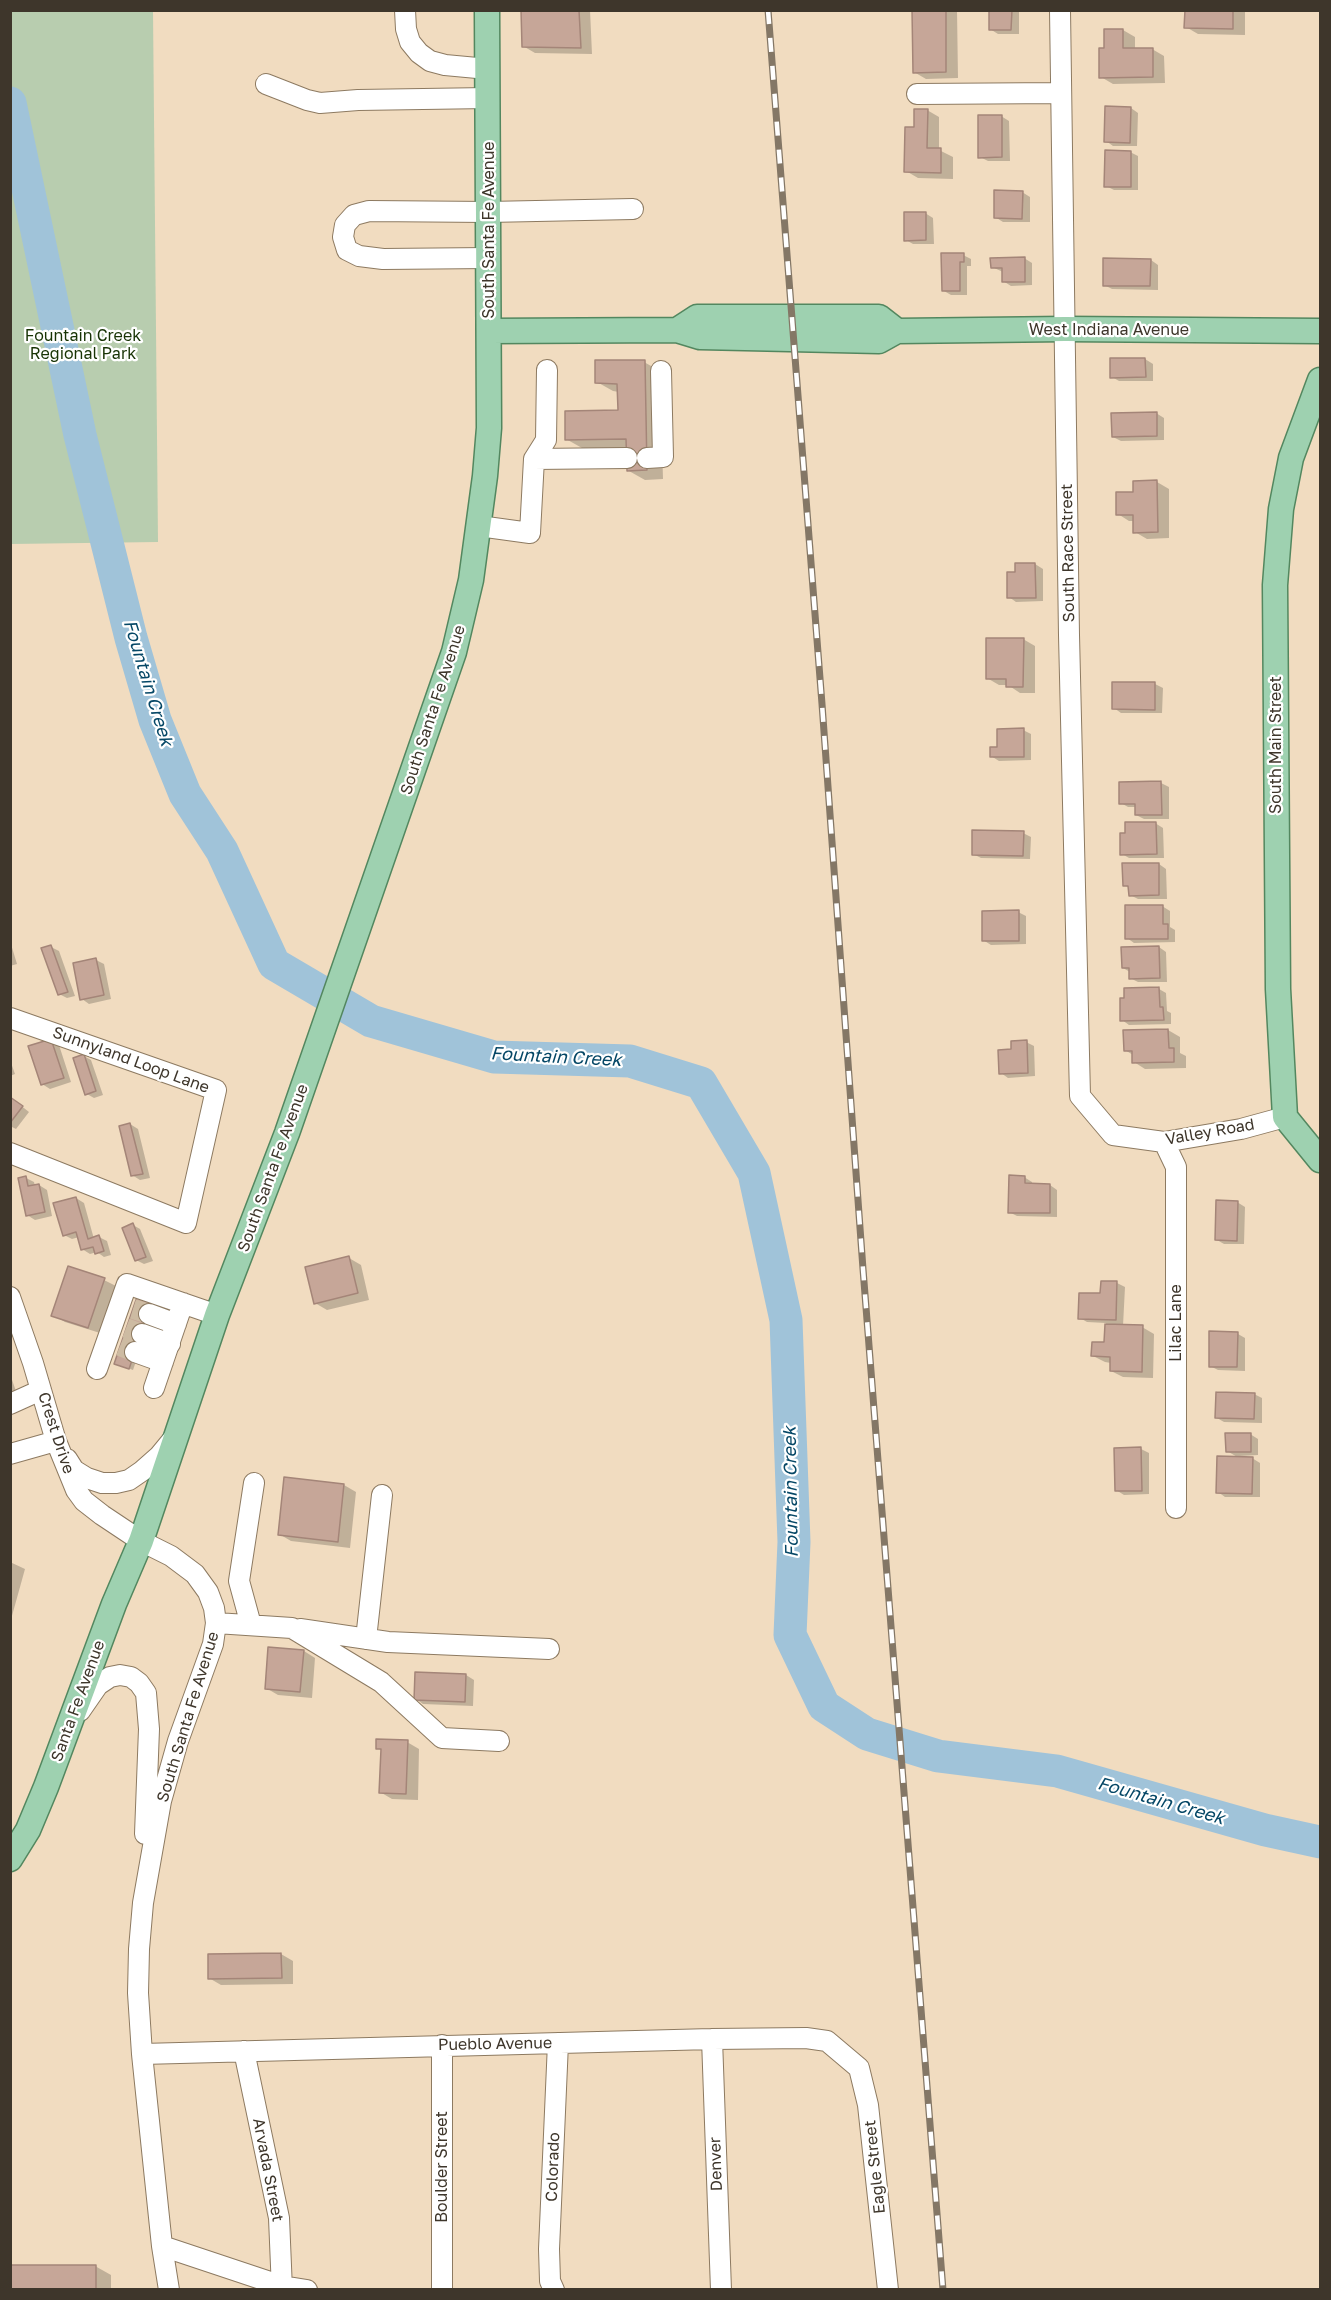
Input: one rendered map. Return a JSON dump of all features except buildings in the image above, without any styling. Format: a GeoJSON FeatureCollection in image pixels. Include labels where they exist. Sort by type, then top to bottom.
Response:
{"type":"FeatureCollection","features":[{"type":"Feature","properties":{"kind":"main road","name":"South Santa Fe Avenue"},"geometry":{"type":"LineString","coordinates":[[141,1541],[217,1315],[287,1133],[444,686],[463,617],[479,526],[489,428],[487,10]]}},
{"type":"Feature","properties":{"kind":"main road","name":"West Indiana Avenue"},"geometry":{"type":"LineString","coordinates":[[489,331],[677,330],[700,338],[879,341],[897,331],[1065,329],[1320,331]]}},
{"type":"Feature","properties":{"kind":"main road","name":"South Main Street"},"geometry":{"type":"LineString","coordinates":[[1285,1117],[1278,989],[1275,585],[1281,509],[1291,458],[1320,380]]}},
{"type":"Feature","properties":{"kind":"main road"},"geometry":{"type":"LineString","coordinates":[[1285,1117],[1320,1160]]}},
{"type":"Feature","properties":{"kind":"main road","name":"Santa Fe Avenue"},"geometry":{"type":"LineString","coordinates":[[10,1859],[28,1830],[114,1604],[141,1541]]}},
{"type":"Feature","properties":{"kind":"street"},"geometry":{"type":"LineString","coordinates":[[405,10],[406,29],[411,42],[419,53],[430,61],[445,65],[488,69]]}},
{"type":"Feature","properties":{"kind":"street","name":"South Race Street"},"geometry":{"type":"LineString","coordinates":[[1060,10],[1069,634],[1080,1096]]}},
{"type":"Feature","properties":{"kind":"street"},"geometry":{"type":"LineString","coordinates":[[266,84],[320,103],[358,100],[488,98]]}},
{"type":"Feature","properties":{"kind":"street"},"geometry":{"type":"LineString","coordinates":[[917,94],[1062,93]]}},
{"type":"Feature","properties":{"kind":"street"},"geometry":{"type":"LineString","coordinates":[[488,258],[383,259],[359,256],[348,250],[344,237],[345,225],[354,215],[369,211],[488,212],[633,209]]}},
{"type":"Feature","properties":{"kind":"street"},"geometry":{"type":"LineString","coordinates":[[479,526],[530,533],[534,459],[546,440],[547,370]]}},
{"type":"Feature","properties":{"kind":"street"},"geometry":{"type":"LineString","coordinates":[[647,458],[663,457],[661,371]]}},
{"type":"Feature","properties":{"kind":"street"},"geometry":{"type":"LineString","coordinates":[[534,459],[627,458]]}},
{"type":"Feature","properties":{"kind":"street","name":"Sunnyland Loop Lane"},"geometry":{"type":"LineString","coordinates":[[10,1017],[216,1090],[186,1223],[10,1153]]}},
{"type":"Feature","properties":{"kind":"street","name":"Valley Road"},"geometry":{"type":"LineString","coordinates":[[1080,1096],[1113,1135],[1164,1142],[1241,1129],[1285,1117]]}},
{"type":"Feature","properties":{"kind":"street","name":"Lilac Lane"},"geometry":{"type":"LineString","coordinates":[[1164,1142],[1176,1167],[1176,1508]]}},
{"type":"Feature","properties":{"kind":"street"},"geometry":{"type":"LineString","coordinates":[[97,1369],[127,1328],[127,1284],[217,1315]]}},
{"type":"Feature","properties":{"kind":"street","name":"Crest Drive"},"geometry":{"type":"LineString","coordinates":[[11,1298],[56,1441],[71,1479],[84,1502],[141,1541]]}},
{"type":"Feature","properties":{"kind":"street"},"geometry":{"type":"LineString","coordinates":[[154,1388],[183,1303]]}},
{"type":"Feature","properties":{"kind":"street"},"geometry":{"type":"LineString","coordinates":[[127,1328],[176,1324]]}},
{"type":"Feature","properties":{"kind":"street"},"geometry":{"type":"LineString","coordinates":[[127,1328],[166,1353]]}},
{"type":"Feature","properties":{"kind":"street"},"geometry":{"type":"LineString","coordinates":[[10,1404],[41,1390]]}},
{"type":"Feature","properties":{"kind":"street"},"geometry":{"type":"LineString","coordinates":[[10,1454],[56,1441],[74,1470],[102,1483],[116,1483],[129,1480],[142,1471],[159,1456],[178,1432]]}},
{"type":"Feature","properties":{"kind":"street"},"geometry":{"type":"LineString","coordinates":[[251,1626],[239,1581],[254,1483]]}},
{"type":"Feature","properties":{"kind":"street"},"geometry":{"type":"LineString","coordinates":[[366,1639],[382,1495]]}},
{"type":"Feature","properties":{"kind":"street","name":"South Santa Fe Avenue"},"geometry":{"type":"LineString","coordinates":[[141,1541],[171,1556],[195,1574],[208,1592],[214,1608],[216,1623],[213,1644],[178,1741],[161,1801],[145,1890],[139,1960],[138,1993],[142,2054],[162,2246],[169,2289]]}},
{"type":"Feature","properties":{"kind":"street"},"geometry":{"type":"LineString","coordinates":[[216,1623],[292,1628],[388,1642],[549,1649]]}},
{"type":"Feature","properties":{"kind":"street"},"geometry":{"type":"LineString","coordinates":[[292,1628],[381,1682],[442,1738],[499,1741]]}},
{"type":"Feature","properties":{"kind":"street"},"geometry":{"type":"LineString","coordinates":[[68,1728],[98,1685],[110,1677],[120,1675],[131,1677],[146,1693],[148,1729],[145,1890]]}},
{"type":"Feature","properties":{"kind":"street","name":"Pueblo Avenue"},"geometry":{"type":"LineString","coordinates":[[142,2054],[806,2038],[827,2041],[842,2054]]}},
{"type":"Feature","properties":{"kind":"street","name":"Denver"},"geometry":{"type":"LineString","coordinates":[[712,2039],[721,2289]]}},
{"type":"Feature","properties":{"kind":"street","name":"Colorado"},"geometry":{"type":"LineString","coordinates":[[554,2289],[550,2281],[549,2250],[558,2043]]}},
{"type":"Feature","properties":{"kind":"street","name":"Boulder Street"},"geometry":{"type":"LineString","coordinates":[[442,2045],[442,2289]]}},
{"type":"Feature","properties":{"kind":"street","name":"Arvada Street"},"geometry":{"type":"LineString","coordinates":[[244,2051],[279,2218],[282,2288]]}},
{"type":"Feature","properties":{"kind":"street","name":"Eagle Street"},"geometry":{"type":"LineString","coordinates":[[842,2054],[859,2068],[868,2105],[888,2289]]}},
{"type":"Feature","properties":{"kind":"street"},"geometry":{"type":"LineString","coordinates":[[162,2246],[282,2288],[307,2289]]}},
{"type":"Feature","properties":{"kind":"green space","name":"Fountain Creek Regional Park"},"geometry":{"type":"Polygon","coordinates":[[[10,11],[153,11],[158,542],[11,544],[10,11]]]}},
{"type":"Feature","properties":{"kind":"waterway","name":"Fountain Creek"},"geometry":{"type":"LineString","coordinates":[[10,103],[80,435],[131,638],[155,720],[185,794],[222,851],[274,964],[371,1021],[494,1057],[630,1061],[701,1083],[754,1173],[786,1320],[794,1542],[790,1635],[824,1706],[867,1734],[938,1756],[1057,1771],[1265,1830],[1320,1842]]}},
{"type":"Feature","properties":{"kind":"tunnel"},"geometry":{"type":"LineString","coordinates":[[133,1309],[149,1314]]}},
{"type":"Feature","properties":{"kind":"tunnel"},"geometry":{"type":"LineString","coordinates":[[126,1328],[142,1334]]}},
{"type":"Feature","properties":{"kind":"tunnel"},"geometry":{"type":"LineString","coordinates":[[120,1346],[135,1352]]}},
{"type":"Feature","properties":{"kind":"railway"},"geometry":{"type":"LineString","coordinates":[[768,10],[943,2290]]}}]}
